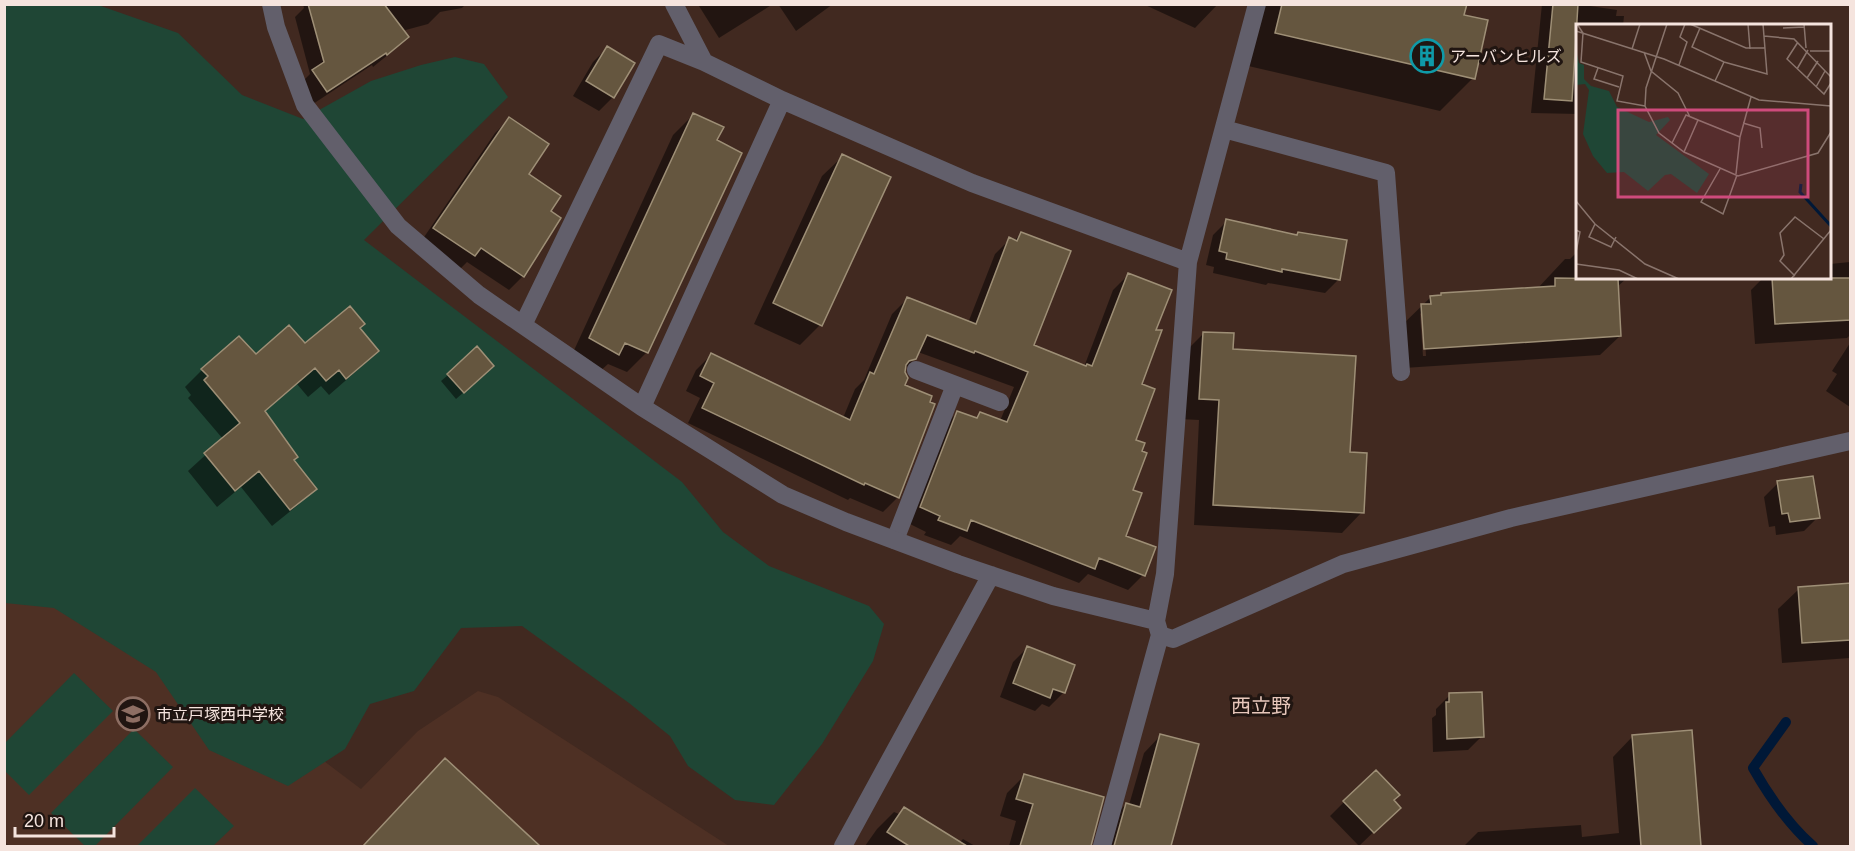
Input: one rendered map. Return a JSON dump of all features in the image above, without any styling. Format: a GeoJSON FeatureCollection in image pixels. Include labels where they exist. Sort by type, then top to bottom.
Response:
{"type":"FeatureCollection","features":[{"type":"Feature","properties":{"kind":"street"},"geometry":{"type":"LineString","coordinates":[[271,4],[276,27],[305,105],[398,226],[479,295],[642,407],[783,495],[846,522],[991,575],[1158,628],[1173,639],[1343,564],[1511,518],[1851,441]]}},
{"type":"Feature","properties":{"kind":"street"},"geometry":{"type":"LineString","coordinates":[[674,4],[704,62]]}},
{"type":"Feature","properties":{"kind":"street"},"geometry":{"type":"LineString","coordinates":[[1102,846],[1158,628],[1165,574],[1188,262],[1257,4]]}},
{"type":"Feature","properties":{"kind":"street"},"geometry":{"type":"LineString","coordinates":[[523,325],[659,44],[704,62],[782,100],[972,183],[1188,262]]}},
{"type":"Feature","properties":{"kind":"street"},"geometry":{"type":"LineString","coordinates":[[642,407],[782,100]]}},
{"type":"Feature","properties":{"kind":"street"},"geometry":{"type":"LineString","coordinates":[[1224,129],[1386,173],[1401,372]]}},
{"type":"Feature","properties":{"kind":"street"},"geometry":{"type":"LineString","coordinates":[[916,370],[1000,402]]}},
{"type":"Feature","properties":{"kind":"street"},"geometry":{"type":"LineString","coordinates":[[895,540],[955,385]]}},
{"type":"Feature","properties":{"kind":"street"},"geometry":{"type":"LineString","coordinates":[[843,846],[991,575]]}},
{"type":"Feature","properties":{"kind":"shaded area","name":"市立戸塚西中学校"},"geometry":{"type":"Polygon","coordinates":[[[48,553],[361,789],[418,731],[478,691],[498,697],[729,846],[10,846],[5,842],[5,601],[48,553]]]}},
{"type":"Feature","properties":{"kind":"green space"},"geometry":{"type":"Polygon","coordinates":[[[4,5],[98,5],[178,33],[242,95],[303,119],[371,81],[421,65],[455,57],[484,64],[508,97],[364,240],[682,482],[723,532],[769,566],[869,606],[884,624],[873,661],[822,744],[774,805],[735,800],[688,766],[670,736],[629,703],[522,626],[461,628],[414,691],[370,704],[345,749],[288,786],[209,750],[156,672],[54,608],[5,603],[4,5]]]}},
{"type":"Feature","properties":{"kind":"green space"},"geometry":{"type":"Polygon","coordinates":[[[74,673],[113,711],[29,795],[5,771],[5,743],[74,673]]]}},
{"type":"Feature","properties":{"kind":"green space"},"geometry":{"type":"Polygon","coordinates":[[[134,729],[173,767],[95,846],[85,846],[51,813],[134,729]]]}},
{"type":"Feature","properties":{"kind":"green space"},"geometry":{"type":"Polygon","coordinates":[[[195,788],[234,826],[213,846],[137,846],[195,788]]]}},
{"type":"Feature","properties":{"kind":"building"},"geometry":{"type":"Polygon","coordinates":[[[308,4],[384,4],[409,37],[387,55],[386,53],[327,92],[312,70],[324,62],[308,4]]]}},
{"type":"Feature","properties":{"kind":"building","name":"アーバンヒルズ"},"geometry":{"type":"Polygon","coordinates":[[[1282,4],[1467,4],[1464,15],[1488,20],[1475,79],[1275,33],[1282,4]]]}},
{"type":"Feature","properties":{"kind":"building"},"geometry":{"type":"Polygon","coordinates":[[[1553,4],[1578,4],[1572,101],[1544,99],[1553,4]]]}},
{"type":"Feature","properties":{"kind":"building"},"geometry":{"type":"Polygon","coordinates":[[[607,46],[635,63],[614,98],[586,81],[607,46]]]}},
{"type":"Feature","properties":{"kind":"building"},"geometry":{"type":"Polygon","coordinates":[[[693,113],[724,127],[717,140],[742,153],[648,353],[625,343],[619,355],[589,338],[693,113]]]}},
{"type":"Feature","properties":{"kind":"building"},"geometry":{"type":"Polygon","coordinates":[[[509,117],[549,144],[529,174],[561,196],[551,211],[561,218],[524,277],[481,248],[475,256],[433,228],[509,117]]]}},
{"type":"Feature","properties":{"kind":"building"},"geometry":{"type":"Polygon","coordinates":[[[842,154],[891,177],[822,326],[773,303],[842,154]]]}},
{"type":"Feature","properties":{"kind":"building"},"geometry":{"type":"Polygon","coordinates":[[[1226,219],[1297,235],[1298,232],[1347,240],[1340,280],[1282,269],[1282,272],[1226,259],[1227,253],[1219,251],[1226,219]]]}},
{"type":"Feature","properties":{"kind":"building"},"geometry":{"type":"Polygon","coordinates":[[[1021,232],[1071,251],[1034,345],[1086,366],[1087,364],[1092,366],[1128,273],[1172,290],[1156,330],[1162,330],[1142,384],[1155,389],[1136,440],[1145,443],[1142,451],[1147,453],[1133,490],[1142,493],[1126,536],[1156,547],[1145,576],[1099,558],[1095,569],[971,520],[967,531],[938,520],[940,516],[920,507],[957,411],[977,418],[980,412],[1007,422],[1028,372],[975,351],[974,353],[927,335],[916,359],[909,361],[906,365],[905,372],[908,378],[905,385],[932,396],[930,402],[935,404],[899,498],[865,483],[864,485],[702,408],[714,383],[700,376],[711,353],[850,420],[870,372],[874,374],[907,297],[976,324],[1009,237],[1017,241],[1021,232]]]}},
{"type":"Feature","properties":{"kind":"building"},"geometry":{"type":"Polygon","coordinates":[[[1555,278],[1618,279],[1621,336],[1424,349],[1421,304],[1431,304],[1430,296],[1441,295],[1441,293],[1555,286],[1555,278]]]}},
{"type":"Feature","properties":{"kind":"building"},"geometry":{"type":"Polygon","coordinates":[[[1851,278],[1851,320],[1775,324],[1772,279],[1851,278]]]}},
{"type":"Feature","properties":{"kind":"building"},"geometry":{"type":"Polygon","coordinates":[[[350,306],[365,324],[360,328],[379,351],[346,379],[339,370],[326,381],[315,368],[265,411],[298,457],[294,460],[317,489],[290,510],[259,471],[235,491],[204,453],[240,423],[204,380],[208,376],[201,369],[239,336],[256,354],[289,325],[305,343],[350,306]]]}},
{"type":"Feature","properties":{"kind":"building"},"geometry":{"type":"Polygon","coordinates":[[[1203,332],[1234,333],[1233,349],[1356,356],[1350,452],[1367,453],[1364,513],[1213,505],[1219,400],[1199,399],[1203,332]]]}},
{"type":"Feature","properties":{"kind":"building"},"geometry":{"type":"Polygon","coordinates":[[[477,346],[494,366],[464,393],[447,374],[477,346]]]}},
{"type":"Feature","properties":{"kind":"building"},"geometry":{"type":"Polygon","coordinates":[[[1813,476],[1820,518],[1790,522],[1788,513],[1782,514],[1777,481],[1813,476]]]}},
{"type":"Feature","properties":{"kind":"building"},"geometry":{"type":"Polygon","coordinates":[[[1851,583],[1851,640],[1802,643],[1798,587],[1851,583]]]}},
{"type":"Feature","properties":{"kind":"building"},"geometry":{"type":"Polygon","coordinates":[[[1027,646],[1075,665],[1065,693],[1053,689],[1050,698],[1013,683],[1027,646]]]}},
{"type":"Feature","properties":{"kind":"building"},"geometry":{"type":"Polygon","coordinates":[[[1482,692],[1484,737],[1447,739],[1446,702],[1449,702],[1449,693],[1482,692]]]}},
{"type":"Feature","properties":{"kind":"building"},"geometry":{"type":"Polygon","coordinates":[[[1692,730],[1701,846],[1641,846],[1632,735],[1692,730]]]}},
{"type":"Feature","properties":{"kind":"building"},"geometry":{"type":"Polygon","coordinates":[[[1160,734],[1199,744],[1171,846],[1114,846],[1126,803],[1140,807],[1160,734]]]}},
{"type":"Feature","properties":{"kind":"building"},"geometry":{"type":"Polygon","coordinates":[[[445,758],[540,846],[363,846],[445,758]]]}},
{"type":"Feature","properties":{"kind":"building"},"geometry":{"type":"Polygon","coordinates":[[[1376,770],[1400,795],[1394,800],[1401,808],[1374,833],[1343,801],[1376,770]]]}},
{"type":"Feature","properties":{"kind":"building"},"geometry":{"type":"Polygon","coordinates":[[[1024,774],[1104,797],[1091,846],[1020,846],[1033,804],[1016,799],[1024,774]]]}},
{"type":"Feature","properties":{"kind":"building"},"geometry":{"type":"Polygon","coordinates":[[[904,807],[967,846],[909,846],[887,832],[904,807]]]}},
{"type":"Feature","properties":{"kind":"waterway"},"geometry":{"type":"LineString","coordinates":[[1786,722],[1753,768],[1780,810],[1813,846]]}},
{"type":"Feature","properties":{"kind":"place","name":"アーバンヒルズ"},"geometry":{"type":"Point","coordinates":[1427,56]}},
{"type":"Feature","properties":{"kind":"place","name":"市立戸塚西中学校"},"geometry":{"type":"Point","coordinates":[133,714]}},
{"type":"Feature","properties":{"kind":"district","name":"西立野"},"geometry":{"type":"Point","coordinates":[1261,706]}}]}
